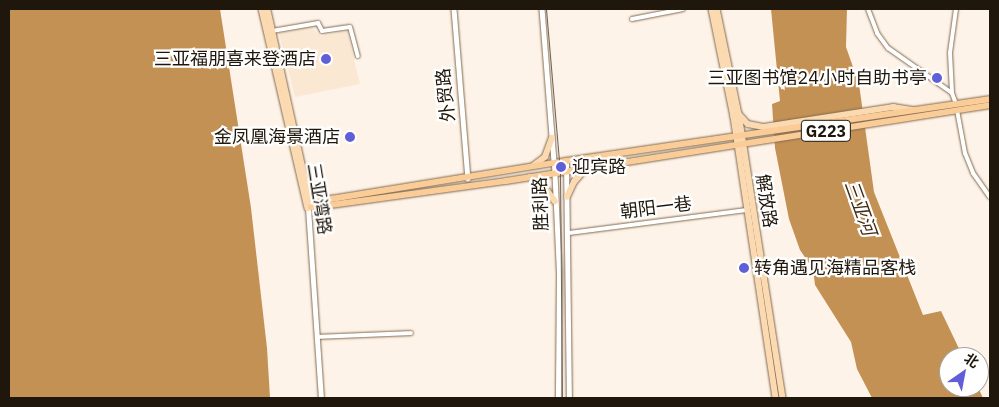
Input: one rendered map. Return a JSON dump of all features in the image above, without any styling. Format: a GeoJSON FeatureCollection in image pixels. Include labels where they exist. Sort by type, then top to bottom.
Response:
{"type":"FeatureCollection","features":[{"type":"Feature","properties":{"kind":"highway","name":"G223"},"geometry":{"type":"LineString","coordinates":[[309,207],[530,177],[765,140],[957,107],[990,98]]}},
{"type":"Feature","properties":{"kind":"highway","name":"G223"},"geometry":{"type":"LineString","coordinates":[[309,207],[331,199],[566,161],[739,136],[764,130],[885,118],[913,110],[990,106]]}},
{"type":"Feature","properties":{"kind":"main road","name":"三亚湾路"},"geometry":{"type":"LineString","coordinates":[[262,9],[309,207]]}},
{"type":"Feature","properties":{"kind":"main road","name":"三亚湾路"},"geometry":{"type":"LineString","coordinates":[[267,9],[309,207],[320,398]]}},
{"type":"Feature","properties":{"kind":"main road","name":"解放路"},"geometry":{"type":"LineString","coordinates":[[712,9],[739,136],[746,210],[776,398]]}},
{"type":"Feature","properties":{"kind":"main road","name":"解放路"},"geometry":{"type":"LineString","coordinates":[[717,9],[739,114],[739,136]]}},
{"type":"Feature","properties":{"kind":"main road"},"geometry":{"type":"LineString","coordinates":[[739,114],[748,124],[764,130],[885,108],[913,110]]}},
{"type":"Feature","properties":{"kind":"main road"},"geometry":{"type":"LineString","coordinates":[[532,167],[545,156],[552,138]]}},
{"type":"Feature","properties":{"kind":"main road","name":"解放路"},"geometry":{"type":"LineString","coordinates":[[740,144],[784,398]]}},
{"type":"Feature","properties":{"kind":"main road","name":"胜利路"},"geometry":{"type":"LineString","coordinates":[[566,161],[569,398]]}},
{"type":"Feature","properties":{"kind":"main road","name":"胜利路"},"geometry":{"type":"LineString","coordinates":[[554,163],[559,274],[558,398]]}},
{"type":"Feature","properties":{"kind":"main road"},"geometry":{"type":"LineString","coordinates":[[567,197],[576,178],[586,168]]}},
{"type":"Feature","properties":{"kind":"main road"},"geometry":{"type":"LineString","coordinates":[[530,177],[543,184],[556,201]]}},
{"type":"Feature","properties":{"kind":"street","name":"外贸路"},"geometry":{"type":"LineString","coordinates":[[454,9],[468,178]]}},
{"type":"Feature","properties":{"kind":"street","name":"胜利路"},"geometry":{"type":"LineString","coordinates":[[542,9],[554,163]]}},
{"type":"Feature","properties":{"kind":"street"},"geometry":{"type":"LineString","coordinates":[[632,19],[683,9]]}},
{"type":"Feature","properties":{"kind":"street"},"geometry":{"type":"LineString","coordinates":[[868,9],[877,33],[888,48],[952,93]]}},
{"type":"Feature","properties":{"kind":"street"},"geometry":{"type":"LineString","coordinates":[[956,9],[950,53],[952,93],[957,107],[965,154],[973,173],[990,198]]}},
{"type":"Feature","properties":{"kind":"street"},"geometry":{"type":"LineString","coordinates":[[272,31],[318,23],[322,32],[350,26],[358,56]]}},
{"type":"Feature","properties":{"kind":"street","name":"朝阳一巷"},"geometry":{"type":"LineString","coordinates":[[568,233],[746,210]]}},
{"type":"Feature","properties":{"kind":"street"},"geometry":{"type":"LineString","coordinates":[[317,338],[411,333]]}},
{"type":"Feature","properties":{"kind":"shaded area","name":"三亚福朋喜来登酒店"},"geometry":{"type":"Polygon","coordinates":[[[311,27],[321,36],[347,31],[360,84],[295,97],[279,33],[311,27]]]}},
{"type":"Feature","properties":{"kind":"water"},"geometry":{"type":"Polygon","coordinates":[[[9,9],[220,9],[251,208],[267,348],[270,398],[9,398],[9,9]]]}},
{"type":"Feature","properties":{"kind":"water","name":"三亚河"},"geometry":{"type":"Polygon","coordinates":[[[771,9],[847,9],[846,47],[859,84],[874,192],[923,315],[941,311],[958,347],[939,347],[939,397],[983,398],[872,398],[857,369],[851,342],[815,285],[813,269],[800,250],[789,219],[775,148],[772,104],[780,101],[771,9]]]}},
{"type":"Feature","properties":{"kind":"tram line"},"geometry":{"type":"LineString","coordinates":[[546,9],[560,172],[562,398]]}},
{"type":"Feature","properties":{"kind":"place","name":"三亚福朋喜来登酒店"},"geometry":{"type":"Point","coordinates":[326,59]}},
{"type":"Feature","properties":{"kind":"place","name":"三亚图书馆24小时自助书亭"},"geometry":{"type":"Point","coordinates":[937,78]}},
{"type":"Feature","properties":{"kind":"place","name":"金凤凰海景酒店"},"geometry":{"type":"Point","coordinates":[350,137]}},
{"type":"Feature","properties":{"kind":"place","name":"迎宾路"},"geometry":{"type":"Point","coordinates":[561,167]}},
{"type":"Feature","properties":{"kind":"place","name":"转角遇见海精品客栈"},"geometry":{"type":"Point","coordinates":[744,268]}}]}
